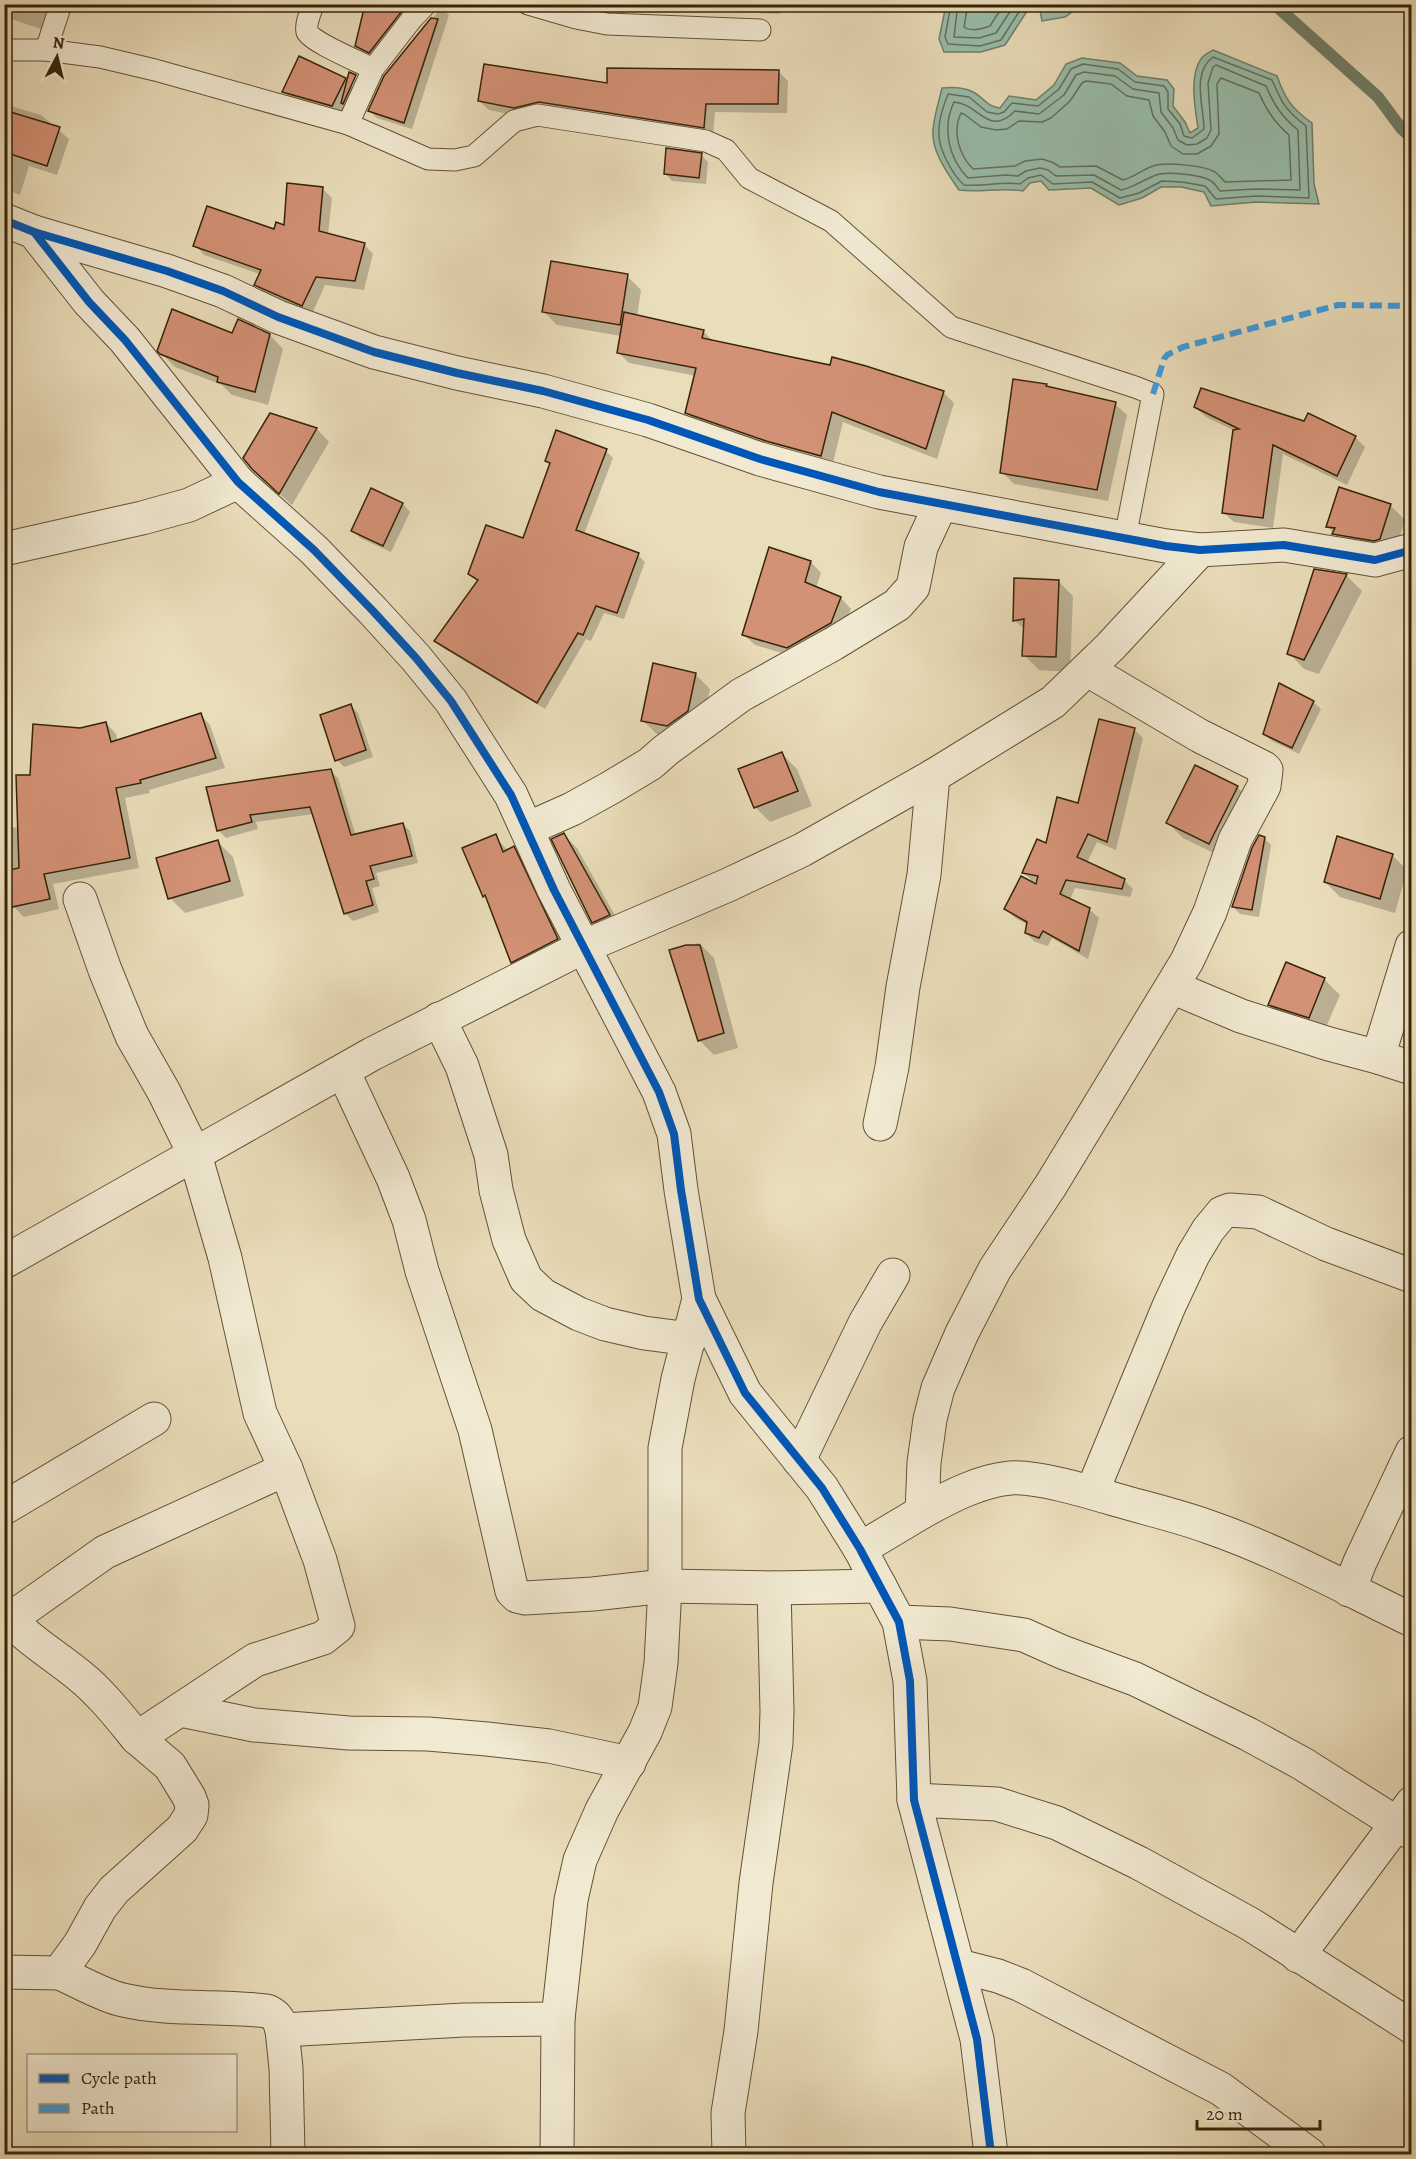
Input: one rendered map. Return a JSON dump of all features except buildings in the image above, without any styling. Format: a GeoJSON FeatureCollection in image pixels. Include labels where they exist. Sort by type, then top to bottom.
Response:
{"type":"FeatureCollection","features":[{"type":"Feature","properties":{"kind":"street"},"geometry":{"type":"LineString","coordinates":[[19,226],[125,340],[238,482],[314,550],[374,610],[416,657],[451,701],[511,795],[554,890],[659,1092],[674,1134],[699,1299],[745,1393],[822,1488],[860,1549],[899,1622],[910,1681],[914,1800],[977,2039],[991,2154]]}},
{"type":"Feature","properties":{"kind":"street"},"geometry":{"type":"LineString","coordinates":[[19,226],[167,271],[374,352],[543,391],[648,420],[760,459],[879,492],[1166,546],[1200,550],[1284,546],[1375,560],[1407,556]]}},
{"type":"Feature","properties":{"kind":"street"},"geometry":{"type":"LineString","coordinates":[[4,549],[189,505],[238,482]]}},
{"type":"Feature","properties":{"kind":"street"},"geometry":{"type":"LineString","coordinates":[[527,829],[572,809],[650,764],[741,695],[834,644],[897,605],[913,587],[921,547],[941,504]]}},
{"type":"Feature","properties":{"kind":"street"},"geometry":{"type":"LineString","coordinates":[[4,1262],[439,1019],[583,947],[729,885],[802,850],[933,776],[1053,702],[1088,670],[1200,550]]}},
{"type":"Feature","properties":{"kind":"street"},"geometry":{"type":"LineString","coordinates":[[922,1512],[924,1463],[930,1419],[938,1388],[962,1333],[995,1269],[1051,1185],[1172,987],[1200,935],[1235,840],[1264,786],[1266,770],[1200,736],[1088,670]]}},
{"type":"Feature","properties":{"kind":"street"},"geometry":{"type":"LineString","coordinates":[[880,1124],[892,1067],[903,987],[924,875],[933,776]]}},
{"type":"Feature","properties":{"kind":"street"},"geometry":{"type":"LineString","coordinates":[[80,899],[105,970],[132,1036],[164,1092],[195,1155],[225,1258],[260,1413],[286,1469],[320,1560],[338,1626],[323,1638],[255,1660],[137,1738]]}},
{"type":"Feature","properties":{"kind":"street"},"geometry":{"type":"LineString","coordinates":[[1378,1057],[1411,953]]}},
{"type":"Feature","properties":{"kind":"street"},"geometry":{"type":"LineString","coordinates":[[1172,987],[1241,1016],[1412,1068]]}},
{"type":"Feature","properties":{"kind":"street"},"geometry":{"type":"LineString","coordinates":[[439,1019],[462,1066],[491,1155],[496,1190],[509,1240],[526,1279],[543,1295],[604,1324],[645,1333],[690,1339]]}},
{"type":"Feature","properties":{"kind":"street"},"geometry":{"type":"LineString","coordinates":[[343,1071],[393,1178],[409,1220],[422,1271],[475,1430],[512,1591],[517,1596],[525,1598],[593,1594],[665,1586],[774,1588],[880,1586]]}},
{"type":"Feature","properties":{"kind":"street"},"geometry":{"type":"LineString","coordinates":[[1092,1492],[1168,1306],[1193,1255],[1208,1230],[1222,1213],[1230,1210],[1258,1212],[1326,1244],[1410,1269]]}},
{"type":"Feature","properties":{"kind":"street"},"geometry":{"type":"LineString","coordinates":[[799,1461],[865,1323],[893,1275]]}},
{"type":"Feature","properties":{"kind":"street"},"geometry":{"type":"LineString","coordinates":[[557,2154],[558,2019],[571,1900],[580,1860],[602,1810],[645,1732],[655,1707],[661,1663],[665,1586],[665,1448],[678,1379],[699,1299]]}},
{"type":"Feature","properties":{"kind":"street"},"geometry":{"type":"LineString","coordinates":[[4,1508],[154,1419]]}},
{"type":"Feature","properties":{"kind":"street"},"geometry":{"type":"LineString","coordinates":[[1349,1590],[1412,1452]]}},
{"type":"Feature","properties":{"kind":"street"},"geometry":{"type":"LineString","coordinates":[[59,1973],[114,1890],[182,1829],[191,1815],[192,1805],[170,1766],[137,1738],[81,1677],[10,1625],[105,1552],[286,1469]]}},
{"type":"Feature","properties":{"kind":"street"},"geometry":{"type":"LineString","coordinates":[[860,1549],[952,1495],[996,1480],[1027,1479],[1092,1492],[1209,1527],[1280,1556],[1412,1620]]}},
{"type":"Feature","properties":{"kind":"street"},"geometry":{"type":"LineString","coordinates":[[729,2154],[728,2113],[741,2031],[756,1883],[776,1743],[774,1588]]}},
{"type":"Feature","properties":{"kind":"street"},"geometry":{"type":"LineString","coordinates":[[899,1622],[950,1624],[1024,1635],[1062,1652],[1135,1679],[1248,1734],[1407,1819],[1298,1956]]}},
{"type":"Feature","properties":{"kind":"street"},"geometry":{"type":"LineString","coordinates":[[180,1710],[254,1725],[349,1733],[428,1734],[507,1741],[549,1746],[629,1763]]}},
{"type":"Feature","properties":{"kind":"street"},"geometry":{"type":"LineString","coordinates":[[914,1800],[997,1804],[1057,1823],[1203,1897],[1412,2026]]}},
{"type":"Feature","properties":{"kind":"street"},"geometry":{"type":"LineString","coordinates":[[959,1966],[998,1976],[1021,1985],[1221,2089],[1290,2151]]}},
{"type":"Feature","properties":{"kind":"street"},"geometry":{"type":"LineString","coordinates":[[4,1972],[59,1973],[120,1999],[142,2003],[169,2007],[273,2013],[278,2018],[282,2030],[286,2068],[288,2154]]}},
{"type":"Feature","properties":{"kind":"street"},"geometry":{"type":"LineString","coordinates":[[282,2030],[464,2020],[558,2019]]}},
{"type":"Feature","properties":{"kind":"lane"},"geometry":{"type":"LineString","coordinates":[[46,50],[61,4]]}},
{"type":"Feature","properties":{"kind":"lane"},"geometry":{"type":"LineString","coordinates":[[313,4],[308,22],[309,35],[373,69]]}},
{"type":"Feature","properties":{"kind":"lane"},"geometry":{"type":"LineString","coordinates":[[348,124],[373,69],[426,4]]}},
{"type":"Feature","properties":{"kind":"lane"},"geometry":{"type":"LineString","coordinates":[[528,4],[607,24],[760,30]]}},
{"type":"Feature","properties":{"kind":"lane"},"geometry":{"type":"LineString","coordinates":[[4,50],[46,50],[122,62],[348,124],[428,159],[455,160],[474,156],[514,121],[537,115],[717,144],[726,150],[749,178],[831,221],[951,327],[1153,394],[1125,538]]}},
{"type":"Feature","properties":{"kind":"water"},"geometry":{"type":"Polygon","coordinates":[[[946,4],[1031,5],[1005,45],[981,52],[944,52],[939,39],[946,4]]]}},
{"type":"Feature","properties":{"kind":"water"},"geometry":{"type":"Polygon","coordinates":[[[1039,5],[1079,5],[1079,7],[1065,17],[1042,21],[1039,5]]]}},
{"type":"Feature","properties":{"kind":"water"},"geometry":{"type":"Polygon","coordinates":[[[1213,50],[1277,76],[1290,103],[1312,123],[1314,184],[1319,204],[1256,202],[1211,206],[1204,192],[1181,187],[1161,187],[1142,198],[1119,205],[1091,188],[1049,190],[1041,181],[1030,183],[1023,191],[959,190],[937,154],[933,130],[942,88],[968,90],[1000,108],[1009,96],[1036,100],[1054,85],[1066,64],[1082,58],[1120,63],[1137,76],[1167,80],[1174,89],[1173,106],[1190,133],[1198,128],[1194,92],[1197,66],[1205,55],[1213,50]]]}},
{"type":"Feature","properties":{"kind":"waterway"},"geometry":{"type":"LineString","coordinates":[[1274,4],[1378,97],[1401,128],[1412,138]]}},
{"type":"Feature","properties":{"kind":"marked path"},"geometry":{"type":"LineString","coordinates":[[1153,394],[1164,359],[1183,347],[1338,305],[1412,306]]}},
{"type":"Feature","properties":{"kind":"cycle path"},"geometry":{"type":"LineString","coordinates":[[4,220],[34,232],[89,302],[125,340],[238,482],[314,550],[416,658],[451,701],[511,795],[554,890],[659,1092],[674,1134],[699,1299],[745,1393],[822,1488],[860,1549],[899,1622],[910,1681],[914,1800],[977,2039],[991,2154]]}},
{"type":"Feature","properties":{"kind":"cycle path"},"geometry":{"type":"LineString","coordinates":[[34,232],[167,271],[223,291],[278,317],[374,352],[543,391],[648,420],[760,459],[879,492],[1166,546],[1200,550],[1284,545],[1375,560],[1412,550]]}}]}
